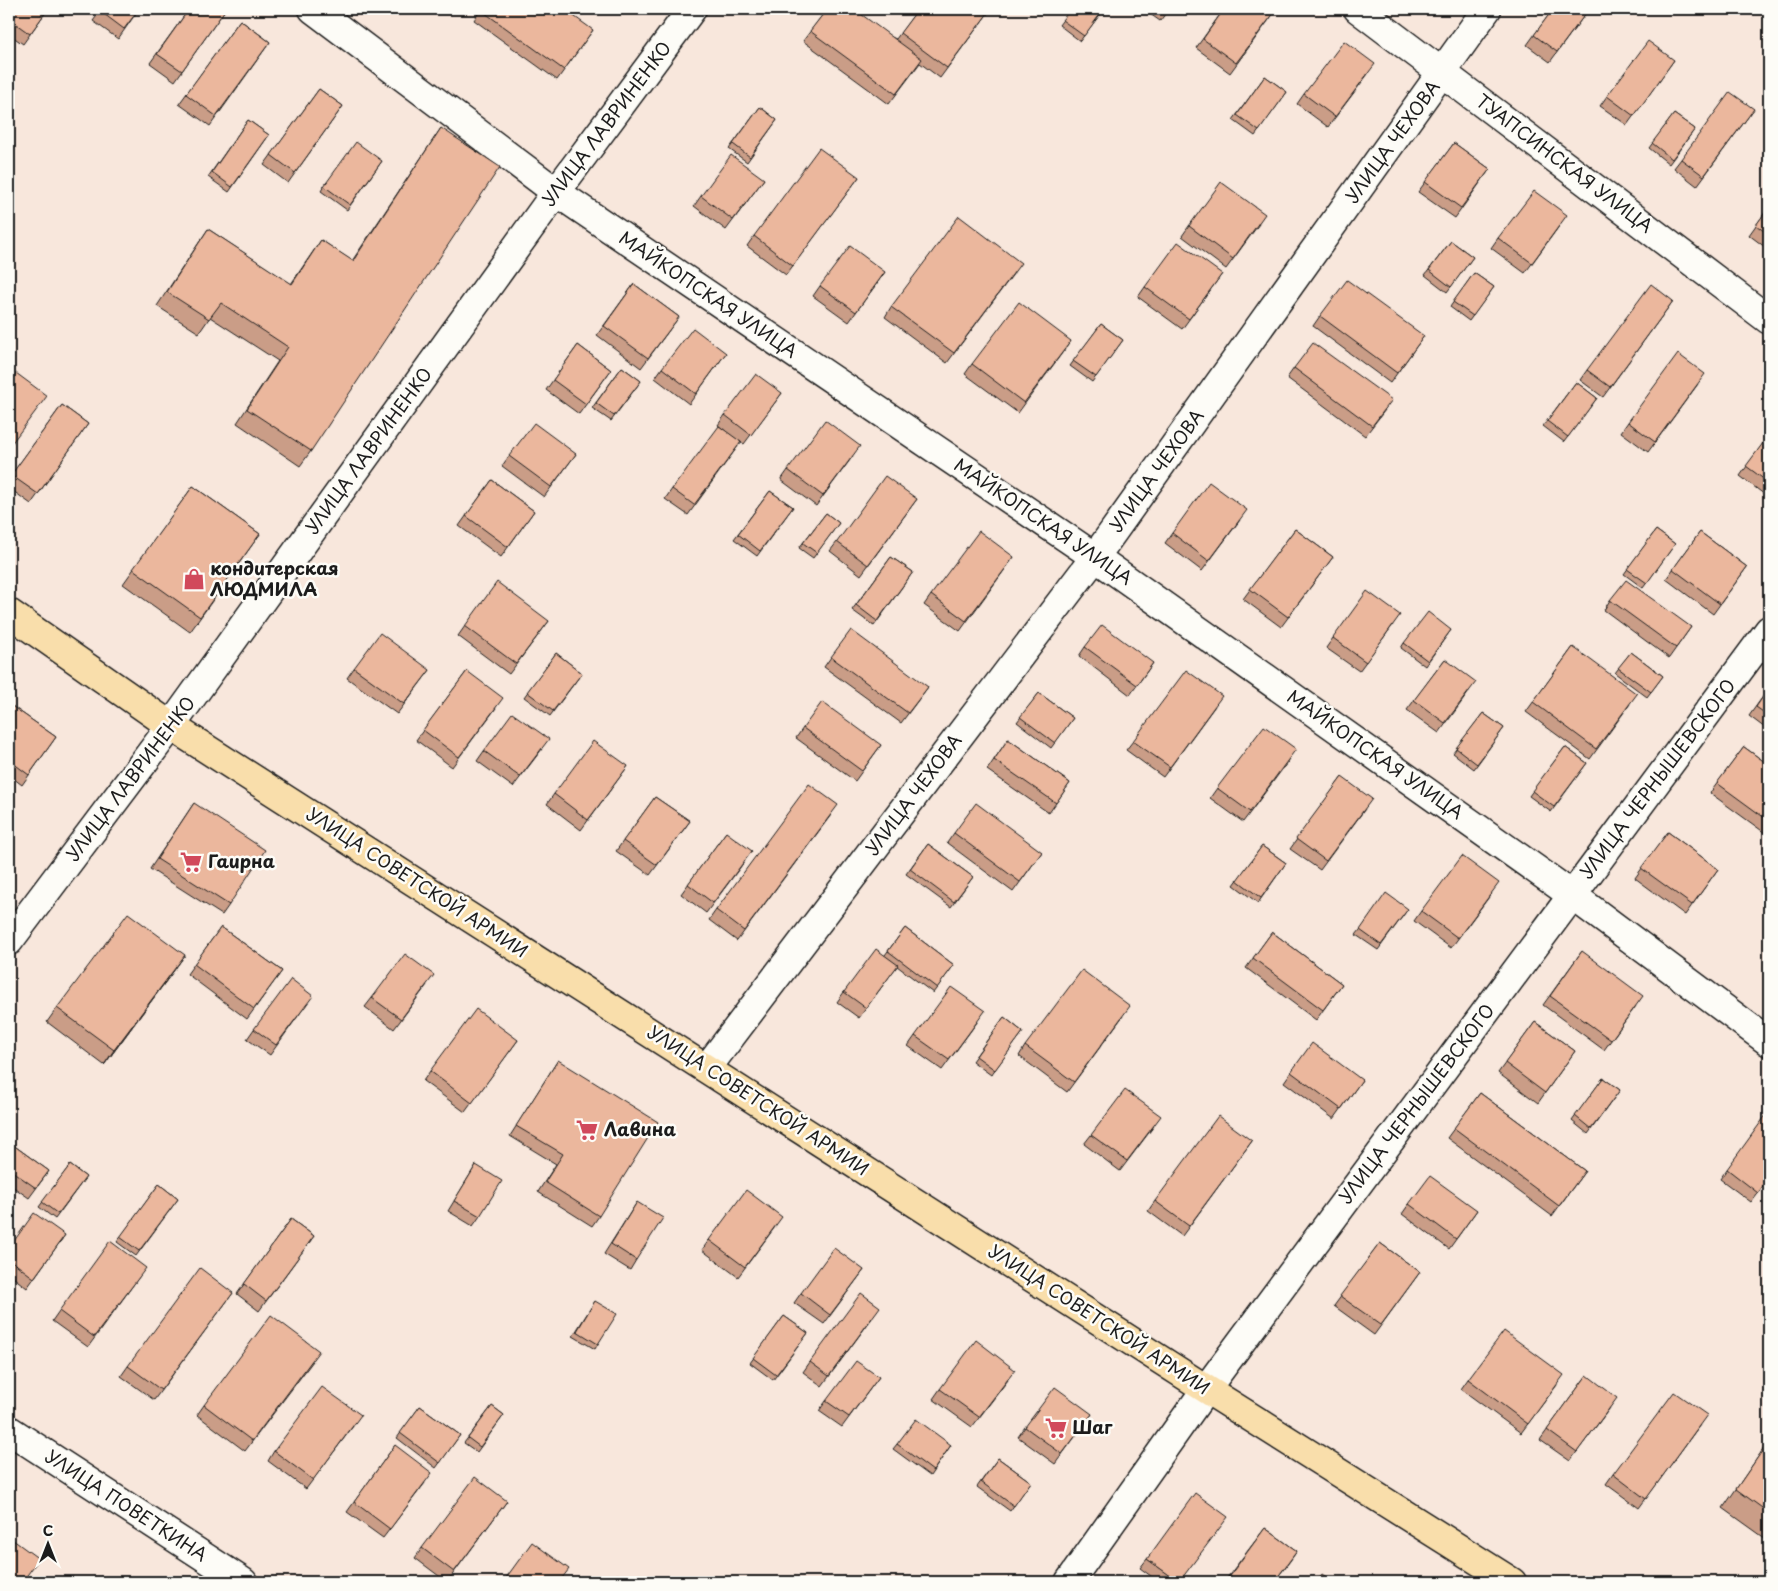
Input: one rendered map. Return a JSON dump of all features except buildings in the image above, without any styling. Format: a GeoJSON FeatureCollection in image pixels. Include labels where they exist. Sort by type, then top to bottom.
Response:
{"type":"FeatureCollection","features":[{"type":"Feature","properties":{"kind":"main road","name":"УЛИЦА СОВЕТСКОЙ АРМИИ"},"geometry":{"type":"LineString","coordinates":[[9,613],[171,726],[1512,1582]]}},
{"type":"Feature","properties":{"kind":"street","name":"МАЙКОПСКАЯ УЛИЦА"},"geometry":{"type":"LineString","coordinates":[[313,9],[556,192],[1096,557],[1572,895],[1769,1042]]}},
{"type":"Feature","properties":{"kind":"street","name":"УЛИЦА ЛАВРИНЕНКО"},"geometry":{"type":"LineString","coordinates":[[9,941],[171,726],[556,192],[692,9]]}},
{"type":"Feature","properties":{"kind":"street","name":"ТУАПСИНСКАЯ УЛИЦА"},"geometry":{"type":"LineString","coordinates":[[1358,9],[1769,320]]}},
{"type":"Feature","properties":{"kind":"street","name":"УЛИЦА ЧЕХОВА"},"geometry":{"type":"LineString","coordinates":[[707,1068],[1096,557],[1486,9]]}},
{"type":"Feature","properties":{"kind":"street","name":"УЛИЦА ЧЕРНЫШЕВСКОГО"},"geometry":{"type":"LineString","coordinates":[[1069,1582],[1206,1388],[1769,630]]}},
{"type":"Feature","properties":{"kind":"street","name":"УЛИЦА ПОВЕТКИНА"},"geometry":{"type":"LineString","coordinates":[[9,1430],[243,1582]]}},
{"type":"Feature","properties":{"kind":"place","name":"кондитерская ЛЮДМИЛА"},"geometry":{"type":"Point","coordinates":[194,579]}},
{"type":"Feature","properties":{"kind":"place","name":"Гаирна"},"geometry":{"type":"Point","coordinates":[191,862]}},
{"type":"Feature","properties":{"kind":"place","name":"Лавина"},"geometry":{"type":"Point","coordinates":[587,1130]}},
{"type":"Feature","properties":{"kind":"place","name":"Шаг"},"geometry":{"type":"Point","coordinates":[1056,1428]}}]}
